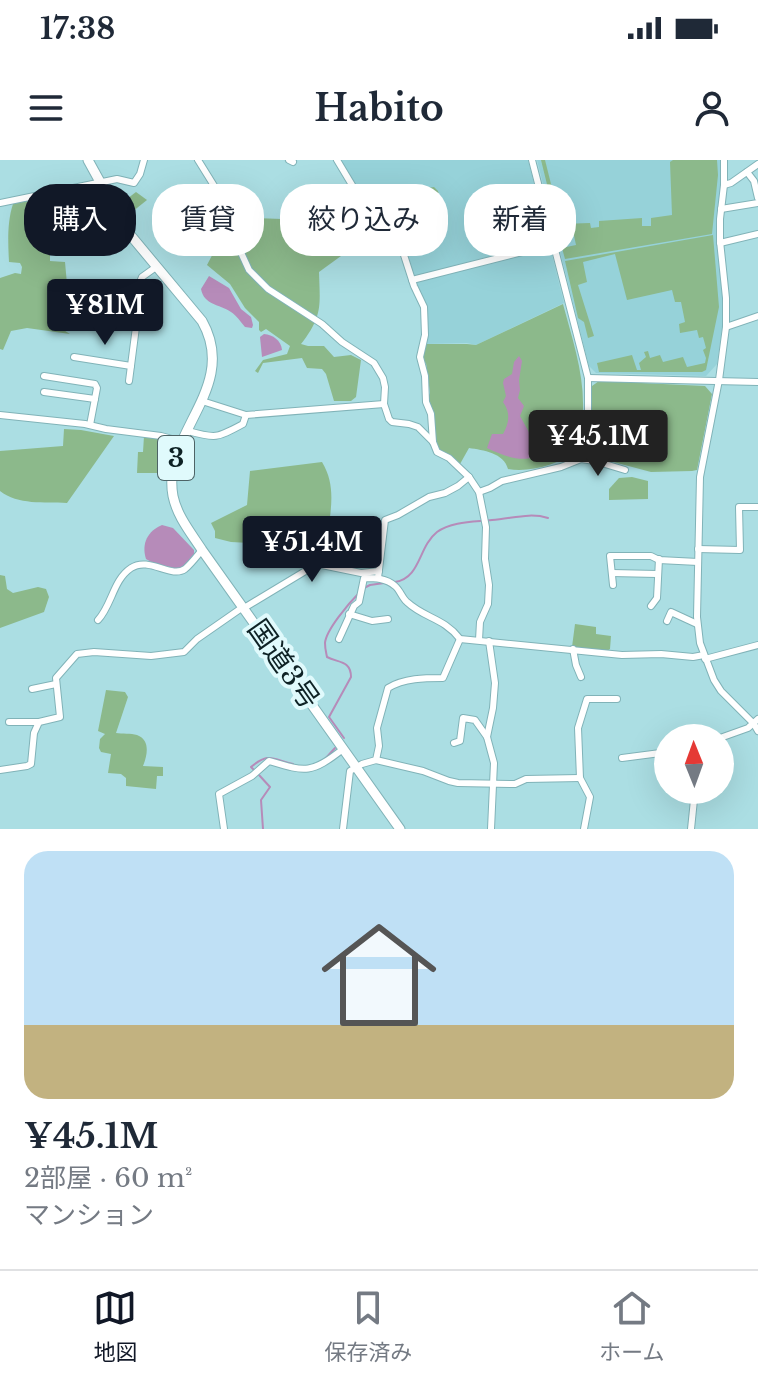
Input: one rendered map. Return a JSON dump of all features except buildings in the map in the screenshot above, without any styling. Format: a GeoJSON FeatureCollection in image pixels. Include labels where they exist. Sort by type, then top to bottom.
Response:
{"type":"FeatureCollection","features":[{"type":"Feature","properties":{"kind":"highway","name":"国道3号"},"geometry":{"type":"LineString","coordinates":[[88,160],[127,231],[208,332],[212,365],[209,386],[175,460],[173,495],[180,516],[400,829]]}},
{"type":"Feature","properties":{"kind":"street"},"geometry":{"type":"LineString","coordinates":[[0,203],[117,179],[134,183],[144,160]]}},
{"type":"Feature","properties":{"kind":"street"},"geometry":{"type":"LineString","coordinates":[[198,160],[231,213],[238,246],[249,270],[279,297],[374,363],[383,378],[386,414],[392,422],[418,427],[433,442]]}},
{"type":"Feature","properties":{"kind":"street"},"geometry":{"type":"LineString","coordinates":[[337,160],[355,190],[381,219],[403,252],[424,307],[425,335],[420,357],[433,442],[437,452],[449,458],[469,477],[479,492],[486,527],[485,559],[489,585],[488,604],[480,622],[479,640]]}},
{"type":"Feature","properties":{"kind":"street"},"geometry":{"type":"LineString","coordinates":[[532,160],[538,184]]}},
{"type":"Feature","properties":{"kind":"street"},"geometry":{"type":"LineString","coordinates":[[724,160],[720,243],[726,327],[700,477],[697,624],[704,657],[721,691],[756,721],[758,731]]}},
{"type":"Feature","properties":{"kind":"street"},"geometry":{"type":"LineString","coordinates":[[724,185],[758,164]]}},
{"type":"Feature","properties":{"kind":"street"},"geometry":{"type":"LineString","coordinates":[[721,209],[758,200],[754,181],[747,172]]}},
{"type":"Feature","properties":{"kind":"street"},"geometry":{"type":"LineString","coordinates":[[720,243],[758,234]]}},
{"type":"Feature","properties":{"kind":"street"},"geometry":{"type":"LineString","coordinates":[[412,280],[507,256]]}},
{"type":"Feature","properties":{"kind":"street"},"geometry":{"type":"LineString","coordinates":[[557,256],[588,378],[587,421],[581,459]]}},
{"type":"Feature","properties":{"kind":"street"},"geometry":{"type":"LineString","coordinates":[[129,381],[136,327],[136,291],[142,277],[156,267]]}},
{"type":"Feature","properties":{"kind":"street"},"geometry":{"type":"LineString","coordinates":[[726,327],[758,316]]}},
{"type":"Feature","properties":{"kind":"street"},"geometry":{"type":"LineString","coordinates":[[74,357],[131,366]]}},
{"type":"Feature","properties":{"kind":"street"},"geometry":{"type":"LineString","coordinates":[[44,376],[95,384],[97,388],[90,425]]}},
{"type":"Feature","properties":{"kind":"street"},"geometry":{"type":"LineString","coordinates":[[588,378],[758,382]]}},
{"type":"Feature","properties":{"kind":"street"},"geometry":{"type":"LineString","coordinates":[[44,392],[95,399]]}},
{"type":"Feature","properties":{"kind":"street"},"geometry":{"type":"LineString","coordinates":[[202,401],[246,415],[384,404]]}},
{"type":"Feature","properties":{"kind":"street"},"geometry":{"type":"LineString","coordinates":[[0,415],[90,425],[183,442]]}},
{"type":"Feature","properties":{"kind":"street"},"geometry":{"type":"LineString","coordinates":[[188,431],[212,438],[223,435],[243,424],[246,415]]}},
{"type":"Feature","properties":{"kind":"street"},"geometry":{"type":"LineString","coordinates":[[479,492],[502,481],[581,459],[625,470]]}},
{"type":"Feature","properties":{"kind":"street"},"geometry":{"type":"LineString","coordinates":[[378,574],[385,520],[429,497],[445,493],[469,477]]}},
{"type":"Feature","properties":{"kind":"street"},"geometry":{"type":"LineString","coordinates":[[688,477],[700,477]]}},
{"type":"Feature","properties":{"kind":"street"},"geometry":{"type":"LineString","coordinates":[[698,549],[740,550],[739,507],[758,507]]}},
{"type":"Feature","properties":{"kind":"street"},"geometry":{"type":"LineString","coordinates":[[98,620],[106,610],[114,589],[135,565],[145,563],[176,572],[184,570],[202,550]]}},
{"type":"Feature","properties":{"kind":"street"},"geometry":{"type":"LineString","coordinates":[[613,585],[610,556],[651,556],[698,562]]}},
{"type":"Feature","properties":{"kind":"street"},"geometry":{"type":"LineString","coordinates":[[651,606],[657,598],[659,559]]}},
{"type":"Feature","properties":{"kind":"street"},"geometry":{"type":"LineString","coordinates":[[9,722],[39,722],[60,717],[56,678],[77,654],[94,652],[151,656],[184,652],[197,639],[243,607],[317,564],[378,574],[395,586],[408,603],[450,626],[460,639],[693,657],[758,645]]}},
{"type":"Feature","properties":{"kind":"street"},"geometry":{"type":"LineString","coordinates":[[612,573],[657,574]]}},
{"type":"Feature","properties":{"kind":"street"},"geometry":{"type":"LineString","coordinates":[[339,639],[349,614],[359,602],[364,578],[378,574]]}},
{"type":"Feature","properties":{"kind":"street"},"geometry":{"type":"LineString","coordinates":[[667,621],[671,612],[697,624]]}},
{"type":"Feature","properties":{"kind":"street"},"geometry":{"type":"LineString","coordinates":[[349,614],[372,621],[388,619]]}},
{"type":"Feature","properties":{"kind":"street"},"geometry":{"type":"LineString","coordinates":[[376,760],[379,746],[377,728],[388,688],[408,681],[443,678],[460,639]]}},
{"type":"Feature","properties":{"kind":"street"},"geometry":{"type":"LineString","coordinates":[[487,737],[495,683],[489,641]]}},
{"type":"Feature","properties":{"kind":"street"},"geometry":{"type":"LineString","coordinates":[[573,649],[581,677]]}},
{"type":"Feature","properties":{"kind":"street"},"geometry":{"type":"LineString","coordinates":[[32,689],[56,684]]}},
{"type":"Feature","properties":{"kind":"street"},"geometry":{"type":"LineString","coordinates":[[584,829],[590,797],[580,778],[578,728],[587,699],[617,699]]}},
{"type":"Feature","properties":{"kind":"street"},"geometry":{"type":"LineString","coordinates":[[21,710],[22,722]]}},
{"type":"Feature","properties":{"kind":"street"},"geometry":{"type":"LineString","coordinates":[[454,743],[460,741],[463,718],[475,720],[487,737],[494,763],[491,829]]}},
{"type":"Feature","properties":{"kind":"street"},"geometry":{"type":"LineString","coordinates":[[734,734],[756,721]]}},
{"type":"Feature","properties":{"kind":"street"},"geometry":{"type":"LineString","coordinates":[[0,770],[31,764],[34,733],[39,722]]}},
{"type":"Feature","properties":{"kind":"street"},"geometry":{"type":"LineString","coordinates":[[224,829],[219,794],[269,761],[295,769],[308,769],[329,760],[343,749]]}},
{"type":"Feature","properties":{"kind":"street"},"geometry":{"type":"LineString","coordinates":[[622,758],[654,754]]}},
{"type":"Feature","properties":{"kind":"street"},"geometry":{"type":"LineString","coordinates":[[343,829],[350,771],[376,760],[423,771],[449,781],[494,785],[515,784],[526,779],[580,778]]}},
{"type":"Feature","properties":{"kind":"street"},"geometry":{"type":"LineString","coordinates":[[691,829],[694,804]]}},
{"type":"Feature","properties":{"kind":"shaded area"},"geometry":{"type":"Polygon","coordinates":[[[340,160],[528,160],[534,184],[464,184],[464,256],[552,256],[564,303],[476,345],[425,344],[426,306],[408,256],[448,256],[448,184],[354,184],[340,160]]]}},
{"type":"Feature","properties":{"kind":"shaded area"},"geometry":{"type":"Polygon","coordinates":[[[537,160],[721,160],[723,322],[717,364],[706,376],[596,373],[589,366],[561,256],[576,256],[576,184],[543,184],[537,160]]]}},
{"type":"Feature","properties":{"kind":"shaded area"},"geometry":{"type":"Polygon","coordinates":[[[209,276],[229,288],[241,309],[251,317],[252,328],[245,327],[231,312],[205,298],[201,289],[209,276]]]}},
{"type":"Feature","properties":{"kind":"shaded area"},"geometry":{"type":"Polygon","coordinates":[[[264,334],[276,339],[282,350],[262,357],[260,337],[264,334]]]}},
{"type":"Feature","properties":{"kind":"shaded area"},"geometry":{"type":"Polygon","coordinates":[[[519,356],[522,361],[518,398],[524,406],[520,416],[530,434],[543,439],[544,452],[523,459],[487,448],[492,434],[503,434],[507,426],[503,383],[512,374],[514,362],[519,356]]]}},
{"type":"Feature","properties":{"kind":"shaded area"},"geometry":{"type":"Polygon","coordinates":[[[162,525],[173,528],[194,550],[182,568],[146,559],[144,548],[147,538],[162,525]]]}},
{"type":"Feature","properties":{"kind":"green space"},"geometry":{"type":"Polygon","coordinates":[[[541,160],[545,160],[551,184],[547,184],[541,160]]]}},
{"type":"Feature","properties":{"kind":"green space"},"geometry":{"type":"Polygon","coordinates":[[[673,160],[717,160],[712,234],[565,259],[564,256],[576,256],[576,223],[590,223],[591,228],[599,227],[599,221],[642,218],[642,226],[651,226],[651,218],[672,215],[670,162],[673,160]]]}},
{"type":"Feature","properties":{"kind":"green space"},"geometry":{"type":"Polygon","coordinates":[[[136,192],[147,200],[136,209],[136,192]]]}},
{"type":"Feature","properties":{"kind":"green space"},"geometry":{"type":"Polygon","coordinates":[[[24,202],[24,256],[50,256],[50,261],[65,262],[67,284],[57,287],[62,329],[70,334],[27,328],[11,331],[3,350],[0,349],[0,278],[21,274],[22,267],[20,263],[9,262],[8,233],[13,204],[24,202]]]}},
{"type":"Feature","properties":{"kind":"green space"},"geometry":{"type":"Polygon","coordinates":[[[264,218],[280,219],[280,256],[341,256],[319,272],[317,318],[301,344],[324,346],[334,357],[351,355],[361,360],[356,397],[351,401],[334,401],[326,374],[322,369],[307,368],[302,358],[263,363],[258,373],[255,371],[263,360],[287,354],[290,346],[266,329],[261,332],[259,322],[245,308],[230,284],[207,265],[212,256],[264,256],[264,218]]]}},
{"type":"Feature","properties":{"kind":"green space"},"geometry":{"type":"Polygon","coordinates":[[[713,235],[719,307],[706,370],[599,372],[597,363],[632,355],[637,370],[641,370],[639,363],[646,357],[644,352],[648,351],[650,358],[660,355],[663,362],[683,357],[687,367],[705,363],[703,337],[699,338],[697,330],[680,333],[679,324],[685,322],[681,302],[675,302],[672,290],[627,300],[615,254],[583,262],[587,282],[578,285],[594,336],[588,338],[584,322],[578,318],[565,261],[713,235]]]}},
{"type":"Feature","properties":{"kind":"green space"},"geometry":{"type":"Polygon","coordinates":[[[563,304],[582,382],[583,414],[577,452],[544,466],[517,470],[508,469],[502,459],[486,451],[469,448],[460,464],[440,450],[428,397],[426,363],[423,362],[425,344],[476,345],[563,304]]]}},
{"type":"Feature","properties":{"kind":"green space"},"geometry":{"type":"Polygon","coordinates":[[[599,381],[705,386],[712,394],[697,470],[651,472],[587,455],[592,386],[599,381]]]}},
{"type":"Feature","properties":{"kind":"green space"},"geometry":{"type":"Polygon","coordinates":[[[64,429],[114,436],[67,503],[23,501],[0,491],[0,451],[63,446],[64,429]]]}},
{"type":"Feature","properties":{"kind":"green space"},"geometry":{"type":"Polygon","coordinates":[[[144,436],[165,441],[159,458],[159,473],[137,473],[138,452],[143,452],[144,436]]]}},
{"type":"Feature","properties":{"kind":"green space"},"geometry":{"type":"Polygon","coordinates":[[[322,462],[331,488],[328,533],[316,537],[299,530],[274,534],[273,543],[262,545],[266,534],[255,535],[250,543],[215,538],[211,523],[247,505],[250,471],[322,462]]]}},
{"type":"Feature","properties":{"kind":"green space"},"geometry":{"type":"Polygon","coordinates":[[[619,478],[648,481],[648,499],[609,500],[609,489],[619,478]]]}},
{"type":"Feature","properties":{"kind":"green space"},"geometry":{"type":"Polygon","coordinates":[[[0,575],[5,576],[7,589],[13,593],[38,587],[46,589],[49,597],[44,612],[0,628],[0,575]]]}},
{"type":"Feature","properties":{"kind":"green space"},"geometry":{"type":"Polygon","coordinates":[[[575,624],[596,627],[596,634],[611,636],[610,649],[572,647],[575,624]]]}},
{"type":"Feature","properties":{"kind":"green space"},"geometry":{"type":"Polygon","coordinates":[[[106,690],[125,692],[128,697],[116,733],[141,737],[147,753],[143,766],[163,767],[163,776],[157,776],[156,789],[126,786],[126,778],[121,774],[108,773],[111,754],[101,752],[100,739],[105,734],[98,731],[106,690]]]}},
{"type":"Feature","properties":{"kind":"waterway"},"geometry":{"type":"LineString","coordinates":[[395,582],[410,575],[431,538],[443,528],[520,516],[548,518]]}},
{"type":"Feature","properties":{"kind":"waterway"},"geometry":{"type":"LineString","coordinates":[[364,588],[384,583]]}},
{"type":"Feature","properties":{"kind":"waterway"},"geometry":{"type":"LineString","coordinates":[[344,738],[329,717],[351,677],[346,665],[327,657],[325,643],[334,624],[359,593]]}},
{"type":"Feature","properties":{"kind":"waterway"},"geometry":{"type":"LineString","coordinates":[[325,759],[335,748]]}},
{"type":"Feature","properties":{"kind":"waterway"},"geometry":{"type":"LineString","coordinates":[[254,770],[251,767],[267,758],[293,764]]}},
{"type":"Feature","properties":{"kind":"waterway"},"geometry":{"type":"LineString","coordinates":[[259,775],[270,787],[261,800],[263,829]]}}]}
